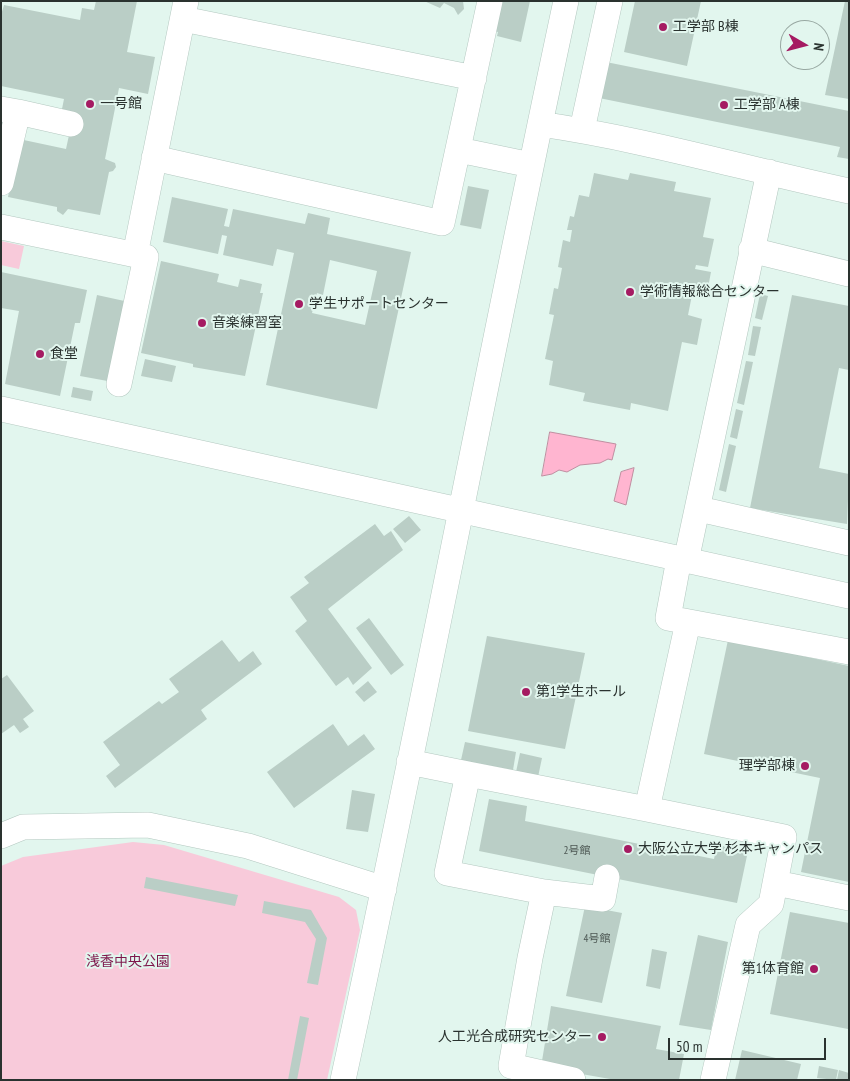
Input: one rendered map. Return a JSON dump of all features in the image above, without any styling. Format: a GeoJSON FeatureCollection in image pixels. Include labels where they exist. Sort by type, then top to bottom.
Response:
{"type":"FeatureCollection","features":[{"type":"Feature","properties":{"kind":"street"},"geometry":{"type":"LineString","coordinates":[[154,158],[442,223],[490,1]]}},
{"type":"Feature","properties":{"kind":"street"},"geometry":{"type":"LineString","coordinates":[[343,1080],[566,1]]}},
{"type":"Feature","properties":{"kind":"street"},"geometry":{"type":"LineString","coordinates":[[582,130],[610,1]]}},
{"type":"Feature","properties":{"kind":"street"},"geometry":{"type":"LineString","coordinates":[[135,255],[154,158],[161,77],[184,10],[474,78]]}},
{"type":"Feature","properties":{"kind":"street"},"geometry":{"type":"LineString","coordinates":[[1,183],[10,110],[71,124]]}},
{"type":"Feature","properties":{"kind":"street"},"geometry":{"type":"LineString","coordinates":[[540,124],[582,130],[849,191]]}},
{"type":"Feature","properties":{"kind":"street"},"geometry":{"type":"LineString","coordinates":[[459,150],[531,165]]}},
{"type":"Feature","properties":{"kind":"street"},"geometry":{"type":"LineString","coordinates":[[770,172],[751,250],[699,509],[668,618],[849,652]]}},
{"type":"Feature","properties":{"kind":"street"},"geometry":{"type":"LineString","coordinates":[[1,227],[146,257],[119,384]]}},
{"type":"Feature","properties":{"kind":"street"},"geometry":{"type":"LineString","coordinates":[[751,250],[849,274]]}},
{"type":"Feature","properties":{"kind":"street"},"geometry":{"type":"LineString","coordinates":[[1,409],[849,596]]}},
{"type":"Feature","properties":{"kind":"street"},"geometry":{"type":"LineString","coordinates":[[699,509],[849,543]]}},
{"type":"Feature","properties":{"kind":"street"},"geometry":{"type":"LineString","coordinates":[[647,809],[688,622]]}},
{"type":"Feature","properties":{"kind":"street"},"geometry":{"type":"LineString","coordinates":[[410,762],[784,837],[771,904],[748,925],[713,1080]]}},
{"type":"Feature","properties":{"kind":"street"},"geometry":{"type":"LineString","coordinates":[[468,774],[447,873],[544,892],[604,895]]}},
{"type":"Feature","properties":{"kind":"street"},"geometry":{"type":"LineString","coordinates":[[1,836],[22,827],[148,825],[248,846],[384,888]]}},
{"type":"Feature","properties":{"kind":"street"},"geometry":{"type":"LineString","coordinates":[[776,883],[849,898]]}},
{"type":"Feature","properties":{"kind":"street"},"geometry":{"type":"LineString","coordinates":[[544,892],[530,958],[512,1066],[573,1080]]}},
{"type":"Feature","properties":{"kind":"green space"},"geometry":{"type":"Polygon","coordinates":[[[1,241],[24,246],[19,269],[1,265],[1,241]]]}},
{"type":"Feature","properties":{"kind":"green space","name":"浅香中央公園"},"geometry":{"type":"Polygon","coordinates":[[[133,842],[164,845],[339,897],[356,910],[360,930],[327,1080],[1,1080],[1,866],[23,857],[133,842]]]}},
{"type":"Feature","properties":{"kind":"shaded area"},"geometry":{"type":"Polygon","coordinates":[[[550,432],[616,444],[612,460],[608,459],[600,463],[580,465],[567,472],[559,470],[542,476],[550,432]]]}},
{"type":"Feature","properties":{"kind":"shaded area"},"geometry":{"type":"Polygon","coordinates":[[[634,468],[626,505],[614,501],[621,472],[634,468]]]}},
{"type":"Feature","properties":{"kind":"building","name":"一号館"},"geometry":{"type":"Polygon","coordinates":[[[96,1],[137,1],[127,52],[155,57],[148,94],[119,88],[105,159],[115,163],[116,167],[113,171],[109,172],[100,215],[68,209],[63,215],[57,211],[57,207],[8,197],[19,139],[66,149],[74,112],[62,109],[64,99],[1,86],[1,15],[4,5],[80,20],[82,8],[94,10],[96,1]]]}},
{"type":"Feature","properties":{"kind":"building"},"geometry":{"type":"Polygon","coordinates":[[[424,1],[463,1],[464,9],[458,15],[454,8],[444,3],[440,8],[424,1]]]}},
{"type":"Feature","properties":{"kind":"building"},"geometry":{"type":"Polygon","coordinates":[[[497,1],[530,1],[521,42],[497,36],[498,32],[491,30],[497,1]]]}},
{"type":"Feature","properties":{"kind":"building","name":"工学部 B棟"},"geometry":{"type":"Polygon","coordinates":[[[635,1],[701,1],[687,66],[624,52],[635,1]]]}},
{"type":"Feature","properties":{"kind":"building"},"geometry":{"type":"Polygon","coordinates":[[[845,1],[849,1],[849,99],[825,95],[845,1]]]}},
{"type":"Feature","properties":{"kind":"building","name":"工学部 A棟"},"geometry":{"type":"Polygon","coordinates":[[[606,62],[849,111],[849,159],[837,157],[840,147],[599,98],[606,62]]]}},
{"type":"Feature","properties":{"kind":"building","name":"学術情報総合センター"},"geometry":{"type":"Polygon","coordinates":[[[594,173],[628,180],[630,173],[676,182],[674,191],[711,198],[703,237],[714,239],[708,267],[696,265],[695,269],[711,272],[706,298],[692,295],[688,315],[702,319],[697,345],[682,342],[668,411],[631,403],[630,410],[583,401],[585,393],[549,385],[553,361],[545,359],[554,315],[549,314],[554,288],[558,289],[562,268],[558,267],[563,240],[570,242],[572,230],[567,230],[570,216],[574,217],[579,195],[589,197],[594,173]]]}},
{"type":"Feature","properties":{"kind":"building"},"geometry":{"type":"Polygon","coordinates":[[[468,186],[489,190],[481,229],[460,225],[468,186]]]}},
{"type":"Feature","properties":{"kind":"building","name":"学生サポートセンター"},"geometry":{"type":"Polygon","coordinates":[[[172,197],[228,209],[224,226],[229,227],[233,209],[305,224],[308,213],[330,218],[327,234],[411,252],[377,409],[266,385],[294,253],[277,249],[273,266],[223,255],[227,236],[222,235],[218,254],[163,242],[172,197]],[[330,260],[323,295],[317,293],[312,313],[365,325],[377,271],[330,260]]]}},
{"type":"Feature","properties":{"kind":"building","name":"音楽練習室"},"geometry":{"type":"Polygon","coordinates":[[[161,261],[219,274],[217,282],[238,287],[240,279],[262,284],[260,293],[263,293],[245,376],[193,367],[193,364],[141,353],[161,261]]]}},
{"type":"Feature","properties":{"kind":"building"},"geometry":{"type":"Polygon","coordinates":[[[1,272],[87,290],[80,323],[75,323],[60,396],[5,384],[19,311],[1,308],[1,272]]]}},
{"type":"Feature","properties":{"kind":"building"},"geometry":{"type":"Polygon","coordinates":[[[760,294],[768,296],[762,320],[755,318],[760,294]]]}},
{"type":"Feature","properties":{"kind":"building"},"geometry":{"type":"Polygon","coordinates":[[[97,295],[129,302],[113,382],[80,376],[97,295]]]}},
{"type":"Feature","properties":{"kind":"building"},"geometry":{"type":"Polygon","coordinates":[[[792,295],[849,306],[849,370],[839,368],[819,468],[849,474],[847,524],[750,508],[792,295]]]}},
{"type":"Feature","properties":{"kind":"building"},"geometry":{"type":"Polygon","coordinates":[[[753,326],[761,327],[755,356],[748,355],[753,326]]]}},
{"type":"Feature","properties":{"kind":"building"},"geometry":{"type":"Polygon","coordinates":[[[145,359],[176,366],[172,382],[141,376],[145,359]]]}},
{"type":"Feature","properties":{"kind":"building"},"geometry":{"type":"Polygon","coordinates":[[[746,361],[753,362],[744,405],[737,403],[746,361]]]}},
{"type":"Feature","properties":{"kind":"building"},"geometry":{"type":"Polygon","coordinates":[[[73,387],[93,391],[91,401],[71,397],[73,387]]]}},
{"type":"Feature","properties":{"kind":"building"},"geometry":{"type":"Polygon","coordinates":[[[736,409],[743,411],[737,439],[730,437],[736,409]]]}},
{"type":"Feature","properties":{"kind":"building"},"geometry":{"type":"Polygon","coordinates":[[[729,444],[736,446],[726,492],[719,490],[729,444]]]}},
{"type":"Feature","properties":{"kind":"building"},"geometry":{"type":"Polygon","coordinates":[[[409,516],[421,530],[405,543],[393,529],[409,516]]]}},
{"type":"Feature","properties":{"kind":"building"},"geometry":{"type":"Polygon","coordinates":[[[375,524],[384,536],[391,531],[403,550],[328,609],[372,668],[353,685],[348,677],[336,686],[295,631],[307,621],[290,597],[309,583],[304,577],[375,524]]]}},
{"type":"Feature","properties":{"kind":"building"},"geometry":{"type":"Polygon","coordinates":[[[369,618],[404,665],[391,675],[356,628],[369,618]]]}},
{"type":"Feature","properties":{"kind":"building","name":"第1学生ホール"},"geometry":{"type":"Polygon","coordinates":[[[487,636],[585,653],[565,749],[468,731],[487,636]]]}},
{"type":"Feature","properties":{"kind":"building"},"geometry":{"type":"Polygon","coordinates":[[[222,640],[239,662],[253,651],[262,664],[201,710],[207,719],[115,788],[106,776],[120,765],[103,742],[159,701],[162,704],[179,692],[169,679],[222,640]]]}},
{"type":"Feature","properties":{"kind":"building","name":"理学部棟"},"geometry":{"type":"Polygon","coordinates":[[[728,640],[849,666],[849,882],[801,872],[820,778],[704,754],[728,640]]]}},
{"type":"Feature","properties":{"kind":"building"},"geometry":{"type":"Polygon","coordinates":[[[7,675],[34,711],[23,719],[29,727],[20,733],[14,725],[1,734],[1,679],[7,675]]]}},
{"type":"Feature","properties":{"kind":"building"},"geometry":{"type":"Polygon","coordinates":[[[368,681],[377,692],[364,702],[355,692],[368,681]]]}},
{"type":"Feature","properties":{"kind":"building"},"geometry":{"type":"Polygon","coordinates":[[[333,724],[348,746],[364,734],[375,749],[294,808],[267,772],[333,724]]]}},
{"type":"Feature","properties":{"kind":"building"},"geometry":{"type":"Polygon","coordinates":[[[465,742],[516,752],[513,770],[461,760],[465,742]]]}},
{"type":"Feature","properties":{"kind":"building"},"geometry":{"type":"Polygon","coordinates":[[[520,753],[542,758],[538,777],[516,772],[520,753]]]}},
{"type":"Feature","properties":{"kind":"building"},"geometry":{"type":"Polygon","coordinates":[[[352,790],[375,794],[368,832],[346,829],[352,790]]]}},
{"type":"Feature","properties":{"kind":"building"},"geometry":{"type":"Polygon","coordinates":[[[489,799],[527,806],[525,821],[714,859],[717,845],[748,851],[737,903],[479,851],[489,799]]]}},
{"type":"Feature","properties":{"kind":"building"},"geometry":{"type":"Polygon","coordinates":[[[146,877],[238,895],[235,906],[144,888],[146,877]]]}},
{"type":"Feature","properties":{"kind":"building"},"geometry":{"type":"Polygon","coordinates":[[[264,901],[311,910],[327,938],[318,985],[307,983],[316,939],[305,922],[262,913],[264,901]]]}},
{"type":"Feature","properties":{"kind":"building"},"geometry":{"type":"Polygon","coordinates":[[[585,906],[622,913],[602,1003],[566,996],[585,906]]]}},
{"type":"Feature","properties":{"kind":"building","name":"第1体育館"},"geometry":{"type":"Polygon","coordinates":[[[790,912],[849,923],[848,1029],[770,1014],[790,912]]]}},
{"type":"Feature","properties":{"kind":"building"},"geometry":{"type":"Polygon","coordinates":[[[698,935],[728,942],[711,1030],[679,1025],[698,935]]]}},
{"type":"Feature","properties":{"kind":"building"},"geometry":{"type":"Polygon","coordinates":[[[652,949],[667,952],[660,989],[646,986],[652,949]]]}},
{"type":"Feature","properties":{"kind":"building","name":"人工光合成研究センター"},"geometry":{"type":"Polygon","coordinates":[[[551,1006],[661,1026],[656,1049],[684,1054],[679,1080],[616,1080],[541,1067],[551,1006]]]}},
{"type":"Feature","properties":{"kind":"building"},"geometry":{"type":"Polygon","coordinates":[[[300,1016],[309,1018],[297,1080],[288,1080],[300,1016]]]}},
{"type":"Feature","properties":{"kind":"building"},"geometry":{"type":"Polygon","coordinates":[[[742,1050],[801,1064],[797,1080],[735,1080],[742,1050]]]}},
{"type":"Feature","properties":{"kind":"building"},"geometry":{"type":"Polygon","coordinates":[[[819,1066],[838,1070],[836,1080],[817,1078],[819,1066]]]}},
{"type":"Feature","properties":{"kind":"building"},"geometry":{"type":"Polygon","coordinates":[[[839,1070],[849,1073],[849,1080],[837,1080],[839,1070]]]}},
{"type":"Feature","properties":{"kind":"place","name":"工学部 B棟"},"geometry":{"type":"Point","coordinates":[663,27]}},
{"type":"Feature","properties":{"kind":"place","name":"一号館"},"geometry":{"type":"Point","coordinates":[90,104]}},
{"type":"Feature","properties":{"kind":"place","name":"工学部 A棟"},"geometry":{"type":"Point","coordinates":[724,105]}},
{"type":"Feature","properties":{"kind":"place","name":"学術情報総合センター"},"geometry":{"type":"Point","coordinates":[630,292]}},
{"type":"Feature","properties":{"kind":"place","name":"学生サポートセンター"},"geometry":{"type":"Point","coordinates":[299,304]}},
{"type":"Feature","properties":{"kind":"place","name":"音楽練習室"},"geometry":{"type":"Point","coordinates":[202,323]}},
{"type":"Feature","properties":{"kind":"place","name":"食堂"},"geometry":{"type":"Point","coordinates":[40,354]}},
{"type":"Feature","properties":{"kind":"place","name":"第1学生ホール"},"geometry":{"type":"Point","coordinates":[526,692]}},
{"type":"Feature","properties":{"kind":"place","name":"理学部棟"},"geometry":{"type":"Point","coordinates":[805,766]}},
{"type":"Feature","properties":{"kind":"place","name":"大阪公立大学 杉本キャンパス"},"geometry":{"type":"Point","coordinates":[628,849]}},
{"type":"Feature","properties":{"kind":"place","name":"第1体育館"},"geometry":{"type":"Point","coordinates":[814,969]}},
{"type":"Feature","properties":{"kind":"place","name":"人工光合成研究センター"},"geometry":{"type":"Point","coordinates":[602,1037]}}]}
